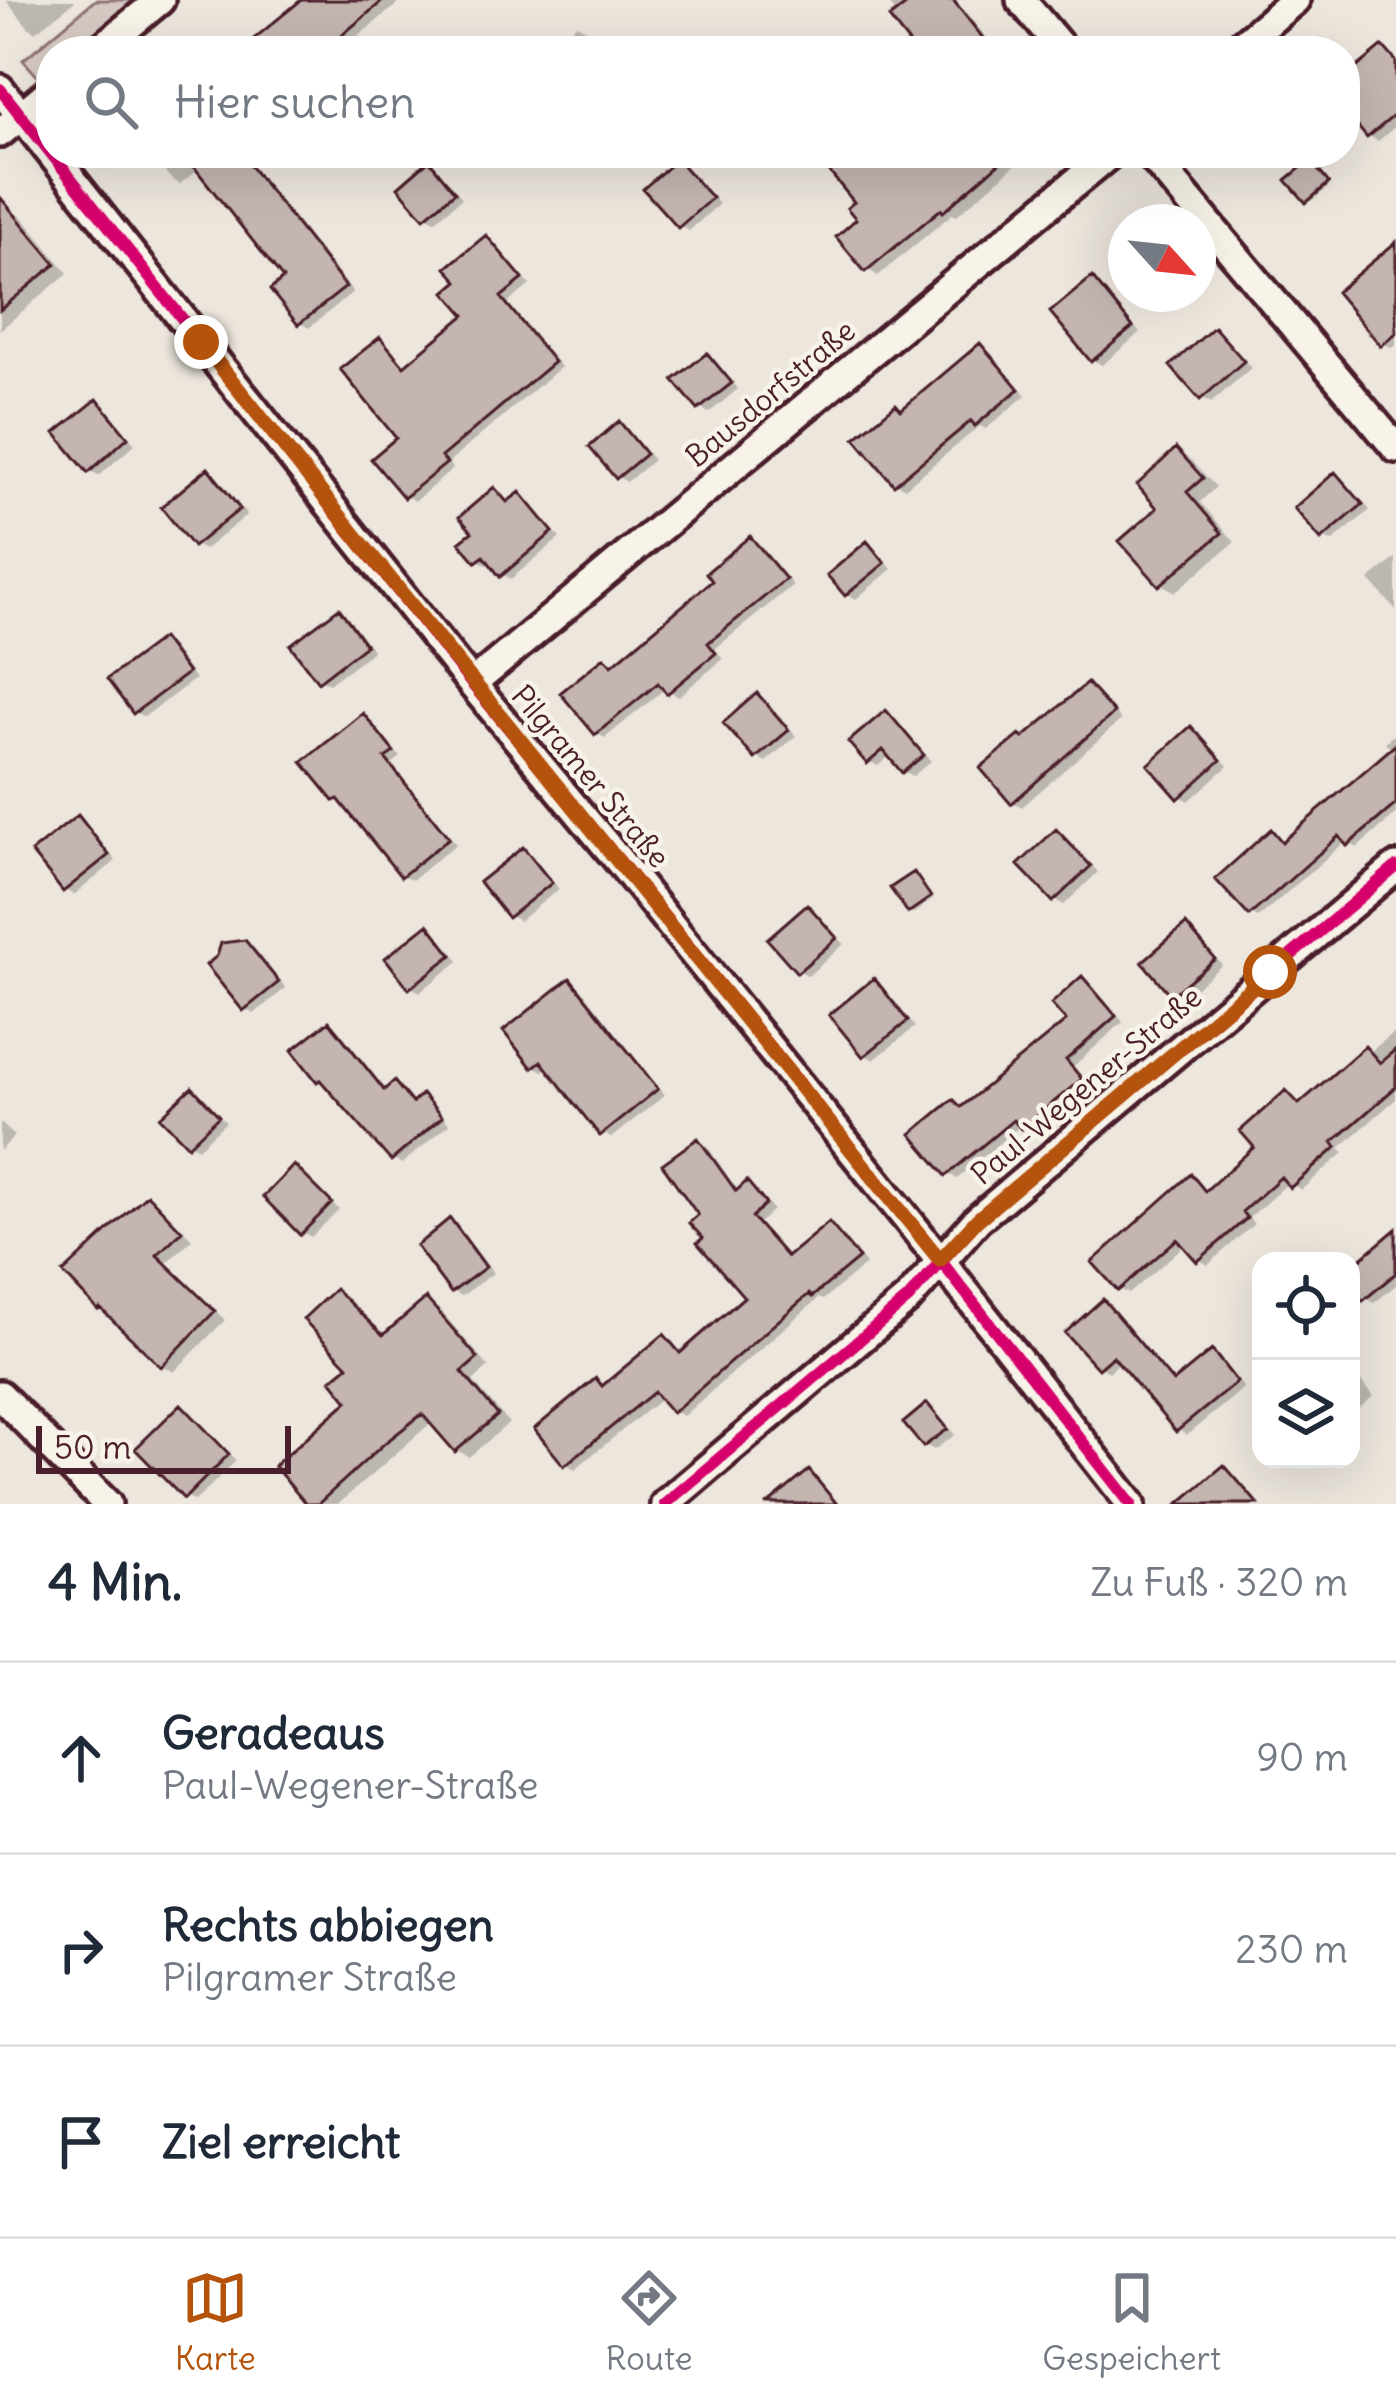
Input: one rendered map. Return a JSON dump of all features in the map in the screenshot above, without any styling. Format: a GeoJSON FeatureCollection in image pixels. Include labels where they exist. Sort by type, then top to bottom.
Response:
{"type":"FeatureCollection","features":[{"type":"Feature","properties":{"kind":"street"},"geometry":{"type":"LineString","coordinates":[[116,36],[160,0]]}},
{"type":"Feature","properties":{"kind":"street"},"geometry":{"type":"LineString","coordinates":[[1021,0],[1051,36]]}},
{"type":"Feature","properties":{"kind":"street"},"geometry":{"type":"LineString","coordinates":[[1252,36],[1295,0]]}},
{"type":"Feature","properties":{"kind":"street","name":"Pilgramer Straße"},"geometry":{"type":"LineString","coordinates":[[0,89],[11,124],[36,154]]}},
{"type":"Feature","properties":{"kind":"street"},"geometry":{"type":"LineString","coordinates":[[11,124],[36,103]]}},
{"type":"Feature","properties":{"kind":"street","name":"Pilgramer Straße"},"geometry":{"type":"LineString","coordinates":[[47,168],[620,862],[1131,1504]]}},
{"type":"Feature","properties":{"kind":"street","name":"Bausdorfstraße"},"geometry":{"type":"LineString","coordinates":[[472,684],[1093,168]]}},
{"type":"Feature","properties":{"kind":"street"},"geometry":{"type":"LineString","coordinates":[[1162,168],[1396,448]]}},
{"type":"Feature","properties":{"kind":"street","name":"Paul-Wegener-Straße"},"geometry":{"type":"LineString","coordinates":[[665,1504],[908,1299],[977,1220],[1396,867]]}},
{"type":"Feature","properties":{"kind":"street"},"geometry":{"type":"LineString","coordinates":[[0,1395],[107,1504]]}},
{"type":"Feature","properties":{"kind":"shaded area"},"geometry":{"type":"Polygon","coordinates":[[[95,0],[134,0],[91,36],[52,36],[95,0]]]}},
{"type":"Feature","properties":{"kind":"shaded area"},"geometry":{"type":"Polygon","coordinates":[[[36,49],[36,75],[23,60],[36,49]]]}},
{"type":"Feature","properties":{"kind":"building"},"geometry":{"type":"Polygon","coordinates":[[[301,0],[384,0],[341,36],[257,36],[301,0]]]}},
{"type":"Feature","properties":{"kind":"building"},"geometry":{"type":"Polygon","coordinates":[[[912,0],[953,0],[981,36],[903,36],[889,18],[912,0]]]}},
{"type":"Feature","properties":{"kind":"building"},"geometry":{"type":"Polygon","coordinates":[[[1383,46],[1396,61],[1396,114],[1367,138],[1360,129],[1360,65],[1383,46]]]}},
{"type":"Feature","properties":{"kind":"building"},"geometry":{"type":"Polygon","coordinates":[[[195,168],[252,168],[346,287],[298,325],[270,290],[283,279],[195,168]]]}},
{"type":"Feature","properties":{"kind":"building"},"geometry":{"type":"Polygon","coordinates":[[[420,168],[436,168],[455,192],[424,218],[398,187],[420,168]]]}},
{"type":"Feature","properties":{"kind":"building"},"geometry":{"type":"Polygon","coordinates":[[[667,168],[685,168],[712,198],[678,228],[643,189],[667,168]]]}},
{"type":"Feature","properties":{"kind":"building"},"geometry":{"type":"Polygon","coordinates":[[[826,168],[994,168],[865,272],[836,237],[856,219],[847,208],[854,202],[826,168]]]}},
{"type":"Feature","properties":{"kind":"building"},"geometry":{"type":"Polygon","coordinates":[[[1300,168],[1317,168],[1329,183],[1306,203],[1286,180],[1300,168]]]}},
{"type":"Feature","properties":{"kind":"building"},"geometry":{"type":"Polygon","coordinates":[[[0,197],[56,264],[0,310],[0,197]]]}},
{"type":"Feature","properties":{"kind":"building"},"geometry":{"type":"Polygon","coordinates":[[[486,235],[523,279],[501,297],[554,362],[441,457],[447,463],[404,498],[371,459],[396,438],[340,369],[380,337],[404,366],[465,315],[445,292],[458,281],[446,268],[486,235]]]}},
{"type":"Feature","properties":{"kind":"building"},"geometry":{"type":"Polygon","coordinates":[[[1396,242],[1396,333],[1381,346],[1336,292],[1396,242]]]}},
{"type":"Feature","properties":{"kind":"building"},"geometry":{"type":"Polygon","coordinates":[[[1092,277],[1108,297],[1108,312],[1121,312],[1133,327],[1091,362],[1050,312],[1092,277]]]}},
{"type":"Feature","properties":{"kind":"building"},"geometry":{"type":"Polygon","coordinates":[[[1214,327],[1244,361],[1200,400],[1170,366],[1214,327]]]}},
{"type":"Feature","properties":{"kind":"building"},"geometry":{"type":"Polygon","coordinates":[[[980,343],[1019,389],[975,426],[971,421],[894,485],[855,438],[896,404],[901,410],[980,343]]]}},
{"type":"Feature","properties":{"kind":"building"},"geometry":{"type":"Polygon","coordinates":[[[707,353],[732,383],[698,410],[673,380],[707,353]]]}},
{"type":"Feature","properties":{"kind":"building"},"geometry":{"type":"Polygon","coordinates":[[[97,399],[128,437],[88,473],[55,433],[97,399]]]}},
{"type":"Feature","properties":{"kind":"building"},"geometry":{"type":"Polygon","coordinates":[[[619,421],[646,454],[616,479],[589,447],[619,421]]]}},
{"type":"Feature","properties":{"kind":"building"},"geometry":{"type":"Polygon","coordinates":[[[1176,448],[1203,478],[1187,492],[1222,533],[1159,586],[1119,541],[1157,508],[1137,485],[1176,448]]]}},
{"type":"Feature","properties":{"kind":"building"},"geometry":{"type":"Polygon","coordinates":[[[208,468],[240,509],[193,547],[161,507],[208,468]]]}},
{"type":"Feature","properties":{"kind":"building"},"geometry":{"type":"Polygon","coordinates":[[[1335,472],[1363,504],[1321,540],[1294,508],[1335,472]]]}},
{"type":"Feature","properties":{"kind":"building"},"geometry":{"type":"Polygon","coordinates":[[[494,487],[507,502],[520,492],[553,532],[500,577],[484,556],[476,562],[459,542],[472,532],[459,517],[494,487]]]}},
{"type":"Feature","properties":{"kind":"building"},"geometry":{"type":"Polygon","coordinates":[[[750,536],[786,579],[708,643],[716,653],[667,694],[658,683],[595,735],[560,693],[604,657],[612,665],[712,581],[706,573],[750,536]]]}},
{"type":"Feature","properties":{"kind":"building"},"geometry":{"type":"Polygon","coordinates":[[[867,541],[885,563],[845,596],[827,575],[867,541]]]}},
{"type":"Feature","properties":{"kind":"building"},"geometry":{"type":"Polygon","coordinates":[[[339,608],[366,645],[318,682],[290,645],[339,608]]]}},
{"type":"Feature","properties":{"kind":"building"},"geometry":{"type":"Polygon","coordinates":[[[162,638],[188,673],[133,714],[107,679],[162,638]]]}},
{"type":"Feature","properties":{"kind":"building"},"geometry":{"type":"Polygon","coordinates":[[[1087,683],[1114,713],[1011,804],[980,768],[1087,683]]]}},
{"type":"Feature","properties":{"kind":"building"},"geometry":{"type":"Polygon","coordinates":[[[757,693],[789,730],[755,759],[723,723],[757,693]]]}},
{"type":"Feature","properties":{"kind":"building"},"geometry":{"type":"Polygon","coordinates":[[[886,710],[924,755],[902,773],[883,750],[867,764],[848,742],[886,710]]]}},
{"type":"Feature","properties":{"kind":"building"},"geometry":{"type":"Polygon","coordinates":[[[363,713],[394,752],[385,758],[449,838],[401,877],[302,762],[363,713]]]}},
{"type":"Feature","properties":{"kind":"building"},"geometry":{"type":"Polygon","coordinates":[[[1191,726],[1221,760],[1178,799],[1148,765],[1191,726]]]}},
{"type":"Feature","properties":{"kind":"building"},"geometry":{"type":"Polygon","coordinates":[[[1396,744],[1396,804],[1347,846],[1339,836],[1249,916],[1215,879],[1271,829],[1282,842],[1396,744]]]}},
{"type":"Feature","properties":{"kind":"building"},"geometry":{"type":"Polygon","coordinates":[[[78,815],[109,855],[63,892],[31,852],[78,815]]]}},
{"type":"Feature","properties":{"kind":"building"},"geometry":{"type":"Polygon","coordinates":[[[1056,829],[1091,866],[1053,902],[1018,865],[1056,829]]]}},
{"type":"Feature","properties":{"kind":"building"},"geometry":{"type":"Polygon","coordinates":[[[523,847],[552,883],[508,918],[479,882],[523,847]]]}},
{"type":"Feature","properties":{"kind":"building"},"geometry":{"type":"Polygon","coordinates":[[[914,872],[931,897],[908,913],[890,888],[914,872]]]}},
{"type":"Feature","properties":{"kind":"building"},"geometry":{"type":"Polygon","coordinates":[[[807,904],[837,938],[797,973],[767,939],[807,904]]]}},
{"type":"Feature","properties":{"kind":"building"},"geometry":{"type":"Polygon","coordinates":[[[428,924],[452,955],[409,989],[385,958],[428,924]]]}},
{"type":"Feature","properties":{"kind":"building"},"geometry":{"type":"Polygon","coordinates":[[[1186,924],[1215,959],[1171,996],[1142,962],[1186,924]]]}},
{"type":"Feature","properties":{"kind":"building"},"geometry":{"type":"Polygon","coordinates":[[[245,940],[279,982],[243,1011],[206,965],[217,956],[221,943],[245,940]]]}},
{"type":"Feature","properties":{"kind":"building"},"geometry":{"type":"Polygon","coordinates":[[[1082,976],[1116,1016],[1066,1060],[1082,1079],[1021,1129],[1013,1120],[946,1176],[911,1134],[953,1099],[961,1107],[1066,1021],[1051,1004],[1082,976]]]}},
{"type":"Feature","properties":{"kind":"building"},"geometry":{"type":"Polygon","coordinates":[[[570,978],[658,1089],[600,1136],[541,1061],[532,1068],[503,1031],[570,978]]]}},
{"type":"Feature","properties":{"kind":"building"},"geometry":{"type":"Polygon","coordinates":[[[874,978],[908,1021],[863,1057],[829,1015],[874,978]]]}},
{"type":"Feature","properties":{"kind":"building"},"geometry":{"type":"Polygon","coordinates":[[[329,1021],[384,1090],[394,1081],[412,1103],[422,1094],[442,1117],[391,1161],[292,1050],[329,1021]]]}},
{"type":"Feature","properties":{"kind":"building"},"geometry":{"type":"Polygon","coordinates":[[[1365,1046],[1380,1063],[1396,1049],[1396,1087],[1333,1142],[1337,1147],[1290,1188],[1281,1177],[1242,1212],[1247,1218],[1197,1262],[1177,1239],[1118,1291],[1092,1262],[1191,1174],[1205,1191],[1254,1147],[1240,1131],[1286,1090],[1299,1104],[1365,1046]]]}},
{"type":"Feature","properties":{"kind":"building"},"geometry":{"type":"Polygon","coordinates":[[[192,1087],[219,1116],[188,1146],[160,1117],[192,1087]]]}},
{"type":"Feature","properties":{"kind":"building"},"geometry":{"type":"Polygon","coordinates":[[[698,1138],[736,1191],[747,1181],[766,1204],[752,1217],[787,1257],[829,1222],[859,1258],[812,1297],[809,1294],[672,1413],[654,1392],[564,1466],[534,1429],[596,1378],[602,1386],[664,1334],[680,1353],[744,1297],[697,1243],[703,1238],[689,1223],[698,1215],[662,1164],[698,1138]]]}},
{"type":"Feature","properties":{"kind":"building"},"geometry":{"type":"Polygon","coordinates":[[[294,1165],[332,1203],[300,1235],[263,1197],[294,1165]]]}},
{"type":"Feature","properties":{"kind":"building"},"geometry":{"type":"Polygon","coordinates":[[[147,1194],[182,1231],[157,1255],[215,1311],[161,1367],[63,1273],[147,1194]]]}},
{"type":"Feature","properties":{"kind":"building"},"geometry":{"type":"Polygon","coordinates":[[[450,1218],[486,1267],[451,1293],[416,1246],[450,1218]]]}},
{"type":"Feature","properties":{"kind":"building"},"geometry":{"type":"Polygon","coordinates":[[[1396,1229],[1396,1273],[1363,1301],[1360,1259],[1396,1229]]]}},
{"type":"Feature","properties":{"kind":"building"},"geometry":{"type":"Polygon","coordinates":[[[335,1289],[383,1335],[426,1298],[478,1358],[462,1372],[498,1415],[455,1452],[422,1414],[318,1504],[306,1504],[274,1466],[348,1401],[331,1380],[348,1366],[303,1319],[335,1289]]]}},
{"type":"Feature","properties":{"kind":"building"},"geometry":{"type":"Polygon","coordinates":[[[1103,1299],[1173,1382],[1212,1350],[1237,1382],[1176,1432],[1113,1356],[1098,1369],[1065,1333],[1103,1299]]]}},
{"type":"Feature","properties":{"kind":"building"},"geometry":{"type":"Polygon","coordinates":[[[927,1403],[948,1429],[923,1447],[903,1423],[927,1403]]]}},
{"type":"Feature","properties":{"kind":"building"},"geometry":{"type":"Polygon","coordinates":[[[181,1404],[229,1454],[184,1499],[135,1449],[181,1404]]]}},
{"type":"Feature","properties":{"kind":"building"},"geometry":{"type":"Polygon","coordinates":[[[1224,1465],[1258,1504],[1178,1504],[1224,1465]]]}},
{"type":"Feature","properties":{"kind":"building"},"geometry":{"type":"Polygon","coordinates":[[[809,1470],[837,1504],[768,1504],[809,1470]]]}},
{"type":"Feature","properties":{"kind":"cycle path"},"geometry":{"type":"LineString","coordinates":[[0,89],[36,134]]}},
{"type":"Feature","properties":{"kind":"cycle path"},"geometry":{"type":"LineString","coordinates":[[63,168],[1131,1504]]}},
{"type":"Feature","properties":{"kind":"cycle path"},"geometry":{"type":"LineString","coordinates":[[665,1504],[908,1299],[977,1220],[1396,867]]}},
{"type":"Feature","properties":{"kind":"route"},"geometry":{"type":"LineString","coordinates":[[201,342],[940,1260],[977,1220],[1270,972]]}}]}
